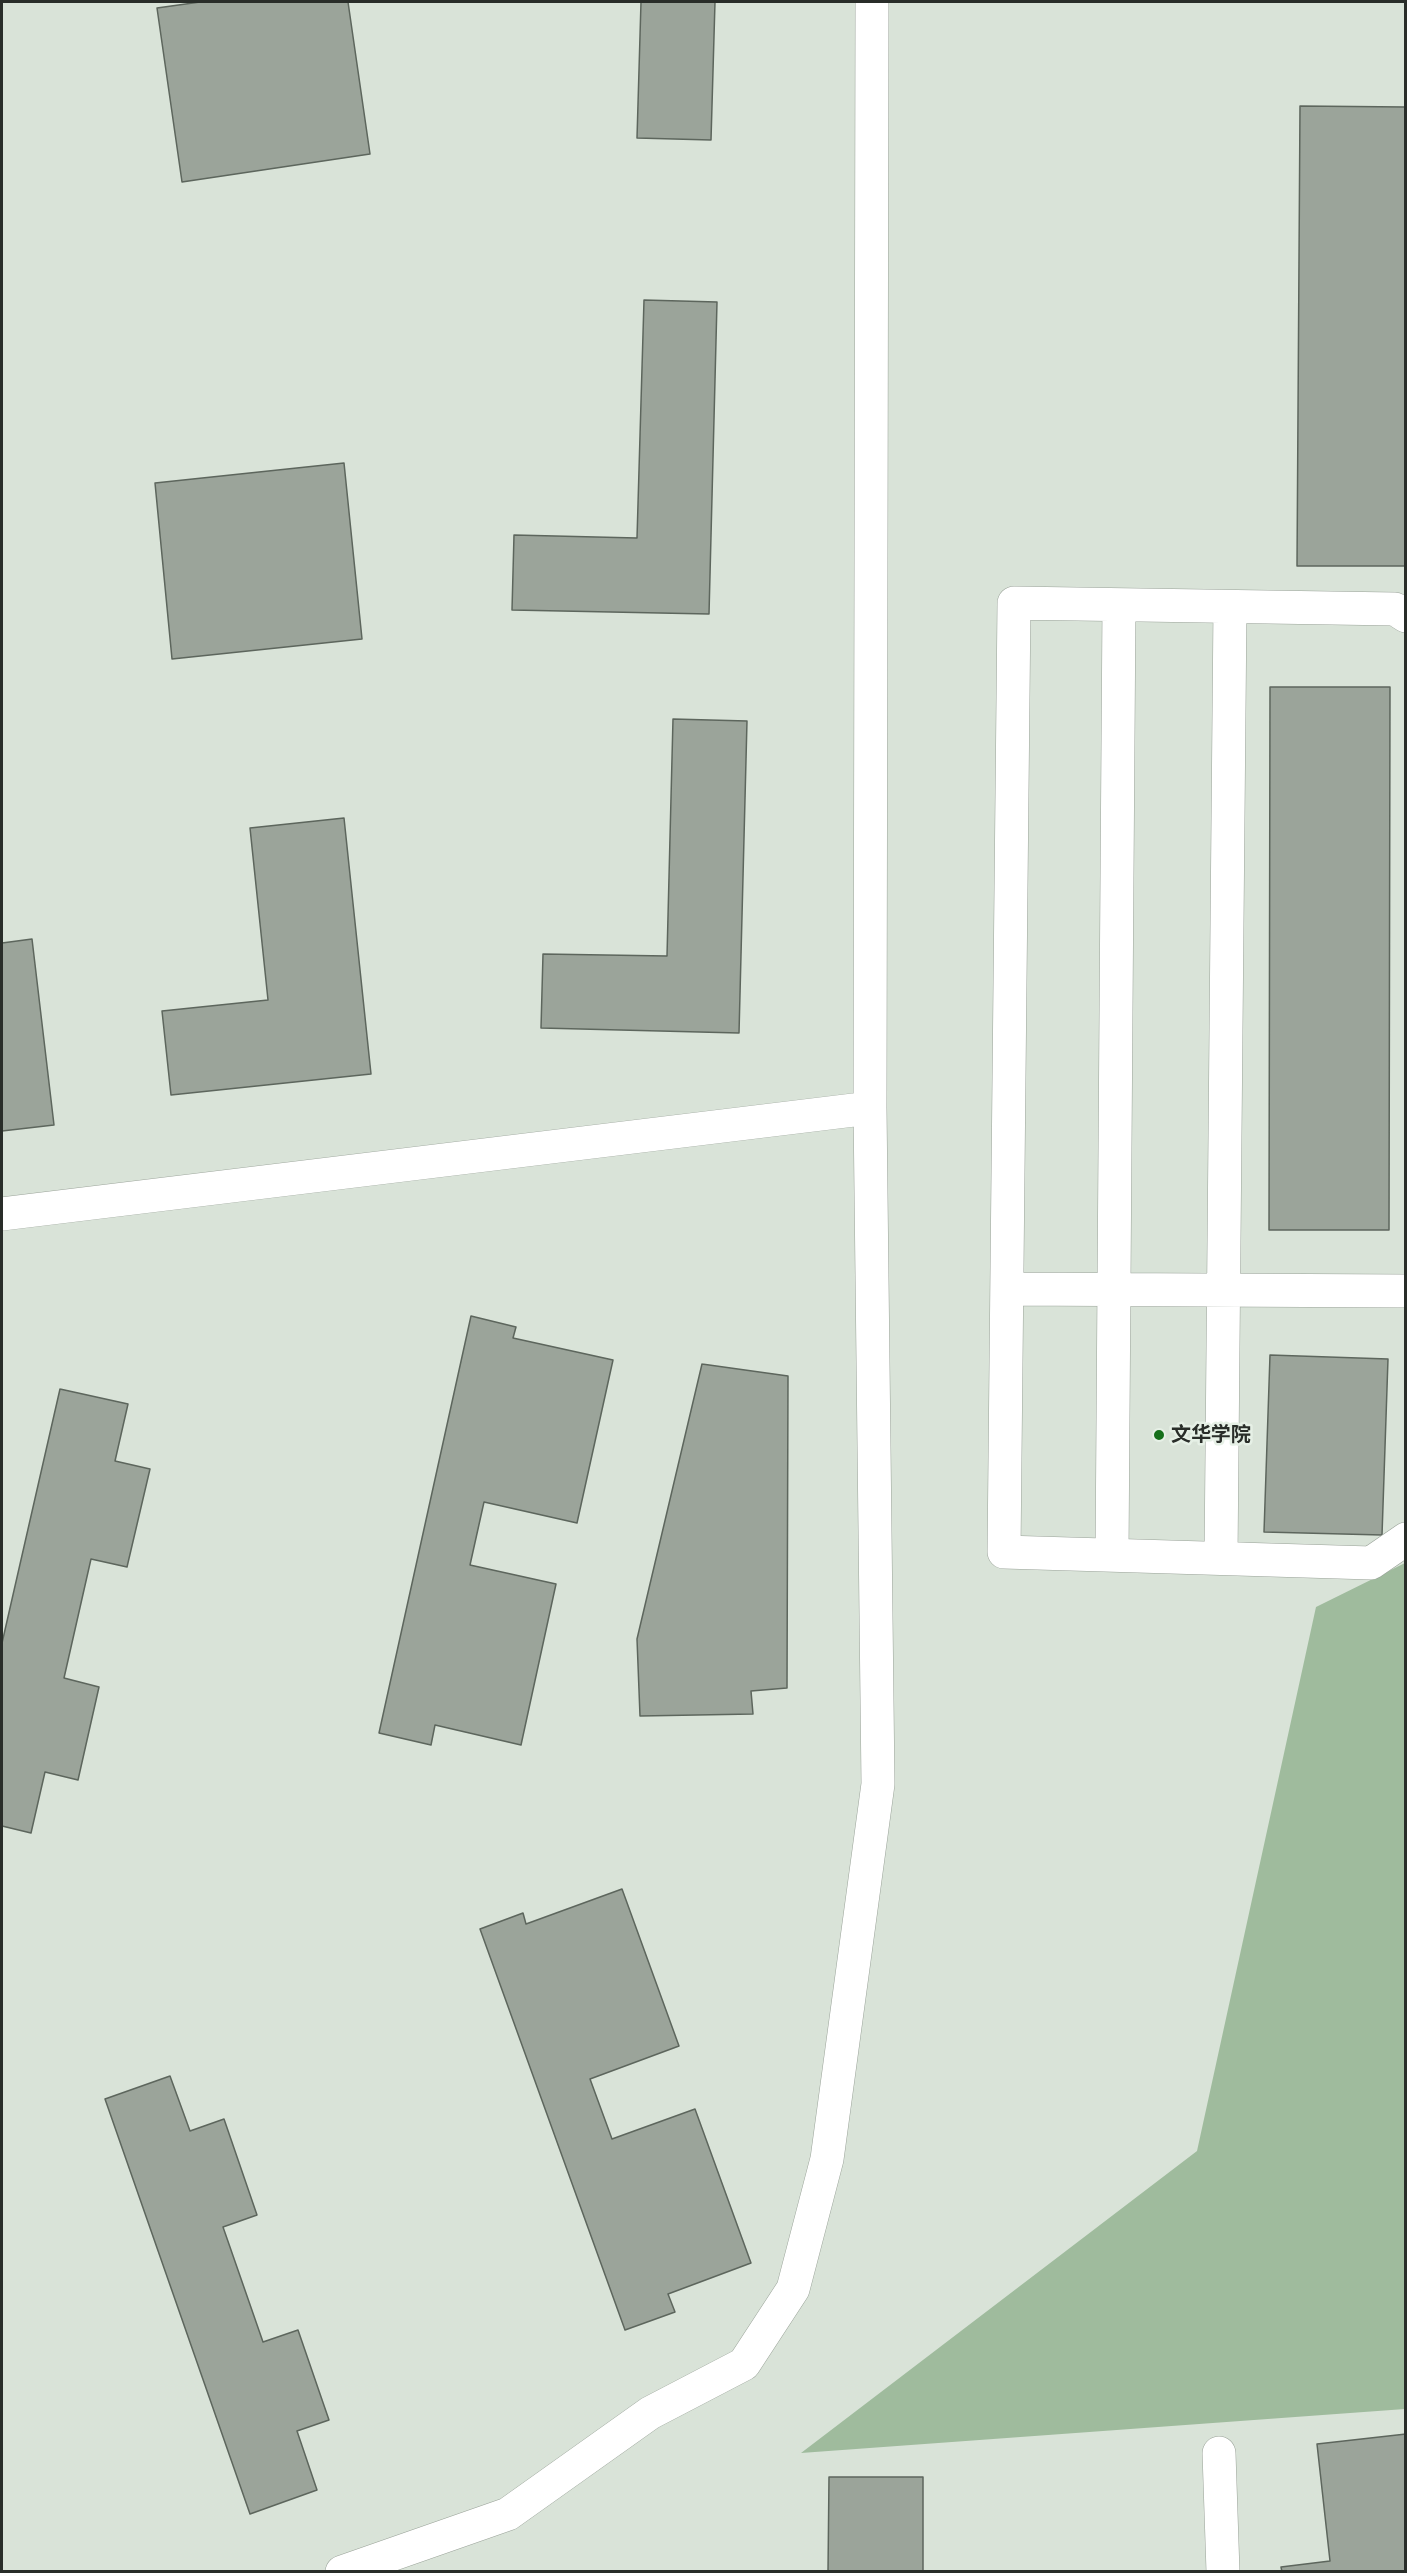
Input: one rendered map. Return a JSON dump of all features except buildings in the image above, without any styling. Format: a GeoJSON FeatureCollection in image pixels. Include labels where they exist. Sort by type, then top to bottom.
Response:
{"type":"FeatureCollection","features":[{"type":"Feature","properties":{"kind":"street"},"geometry":{"type":"LineString","coordinates":[[342,2571],[508,2514],[650,2413],[744,2364],[793,2289],[827,2159],[878,1784],[870,1108],[872,2]]}},
{"type":"Feature","properties":{"kind":"street"},"geometry":{"type":"LineString","coordinates":[[1406,616],[1395,609],[1014,603],[1004,1551],[1371,1563],[1406,1539]]}},
{"type":"Feature","properties":{"kind":"street"},"geometry":{"type":"LineString","coordinates":[[1112,1554],[1119,605]]}},
{"type":"Feature","properties":{"kind":"street"},"geometry":{"type":"LineString","coordinates":[[1221,1558],[1230,607]]}},
{"type":"Feature","properties":{"kind":"street"},"geometry":{"type":"LineString","coordinates":[[2,1214],[870,1108]]}},
{"type":"Feature","properties":{"kind":"street"},"geometry":{"type":"LineString","coordinates":[[1007,1289],[1406,1291]]}},
{"type":"Feature","properties":{"kind":"street"},"geometry":{"type":"LineString","coordinates":[[1219,2453],[1223,2571]]}},
{"type":"Feature","properties":{"kind":"green space"},"geometry":{"type":"Polygon","coordinates":[[[1405,1563],[1405,2409],[801,2453],[1197,2151],[1316,1607],[1405,1563]]]}},
{"type":"Feature","properties":{"kind":"place","name":"文华学院"},"geometry":{"type":"Point","coordinates":[1159,1435]}}]}
